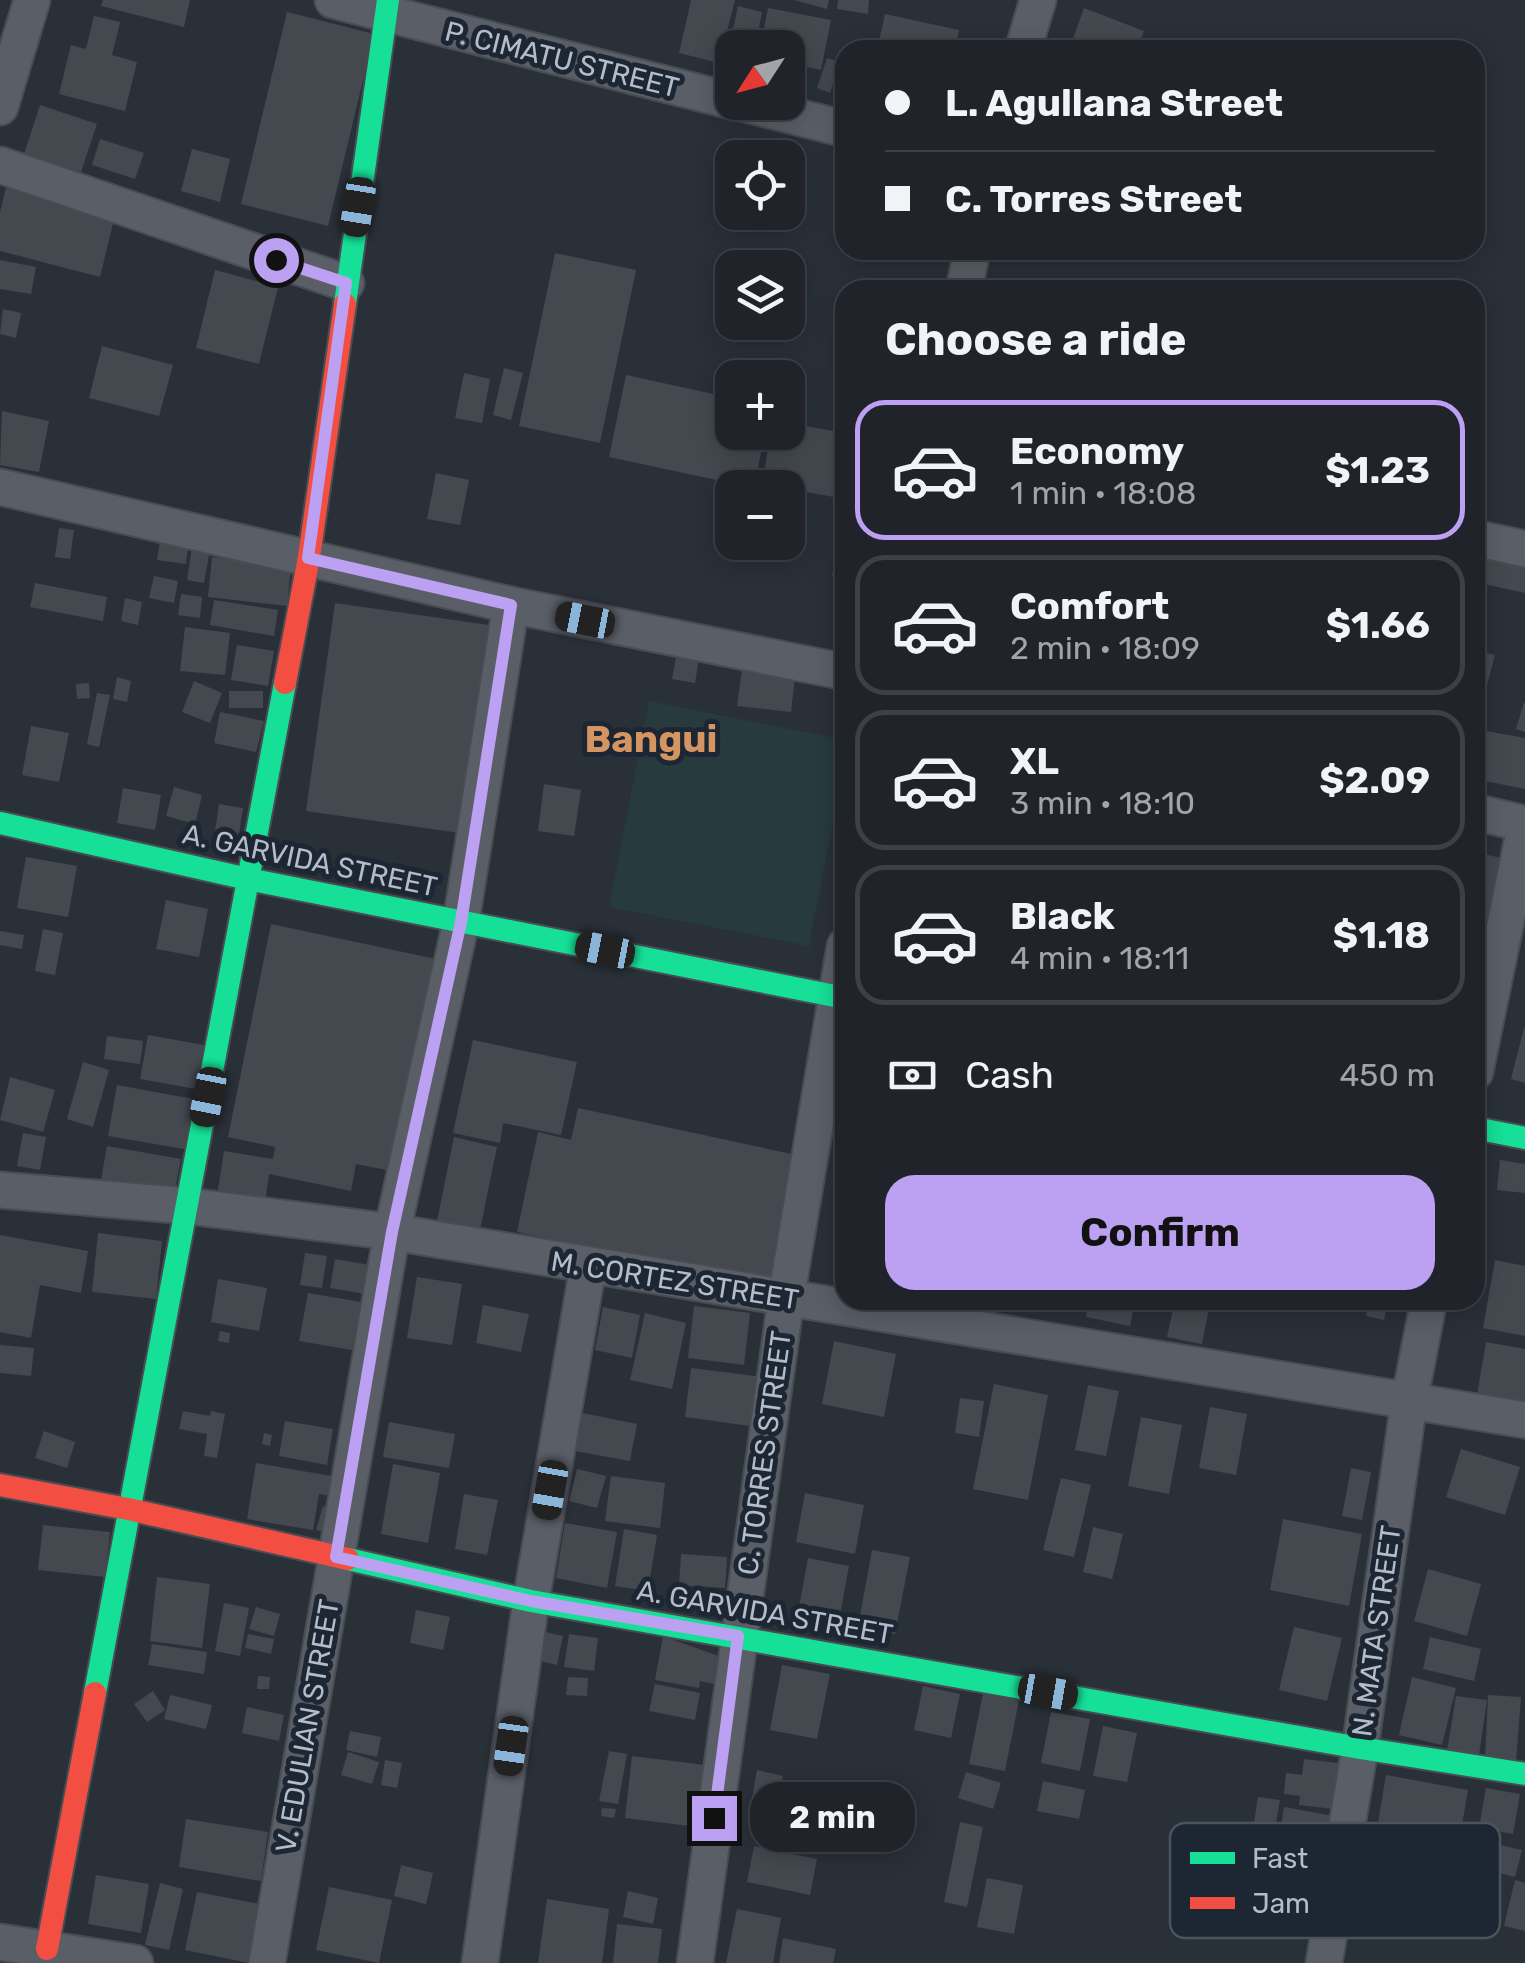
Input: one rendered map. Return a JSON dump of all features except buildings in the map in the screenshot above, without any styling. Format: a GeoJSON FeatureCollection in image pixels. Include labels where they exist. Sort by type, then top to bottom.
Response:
{"type":"FeatureCollection","features":[{"type":"Feature","properties":{"kind":"street"},"geometry":{"type":"LineString","coordinates":[[0,107],[32,0]]}},
{"type":"Feature","properties":{"kind":"street","name":"P. CIMATU STREET"},"geometry":{"type":"LineString","coordinates":[[333,0],[387,8],[715,97]]}},
{"type":"Feature","properties":{"kind":"street"},"geometry":{"type":"LineString","coordinates":[[1026,40],[1038,0]]}},
{"type":"Feature","properties":{"kind":"street"},"geometry":{"type":"LineString","coordinates":[[47,1949],[308,558],[387,8]]}},
{"type":"Feature","properties":{"kind":"street","name":"P. CIMATU STREET"},"geometry":{"type":"LineString","coordinates":[[805,119],[835,127]]}},
{"type":"Feature","properties":{"kind":"street"},"geometry":{"type":"LineString","coordinates":[[0,165],[346,283]]}},
{"type":"Feature","properties":{"kind":"street"},"geometry":{"type":"LineString","coordinates":[[0,487],[511,605],[835,670]]}},
{"type":"Feature","properties":{"kind":"street"},"geometry":{"type":"LineString","coordinates":[[1485,540],[1525,549]]}},
{"type":"Feature","properties":{"kind":"street","name":"V. EDULIAN STREET"},"geometry":{"type":"LineString","coordinates":[[267,1963],[392,1232],[461,922],[511,605]]}},
{"type":"Feature","properties":{"kind":"street"},"geometry":{"type":"LineString","coordinates":[[1485,815],[1525,826],[1485,1023]]}},
{"type":"Feature","properties":{"kind":"street","name":"A. GARVIDA STREET"},"geometry":{"type":"LineString","coordinates":[[0,822],[248,879],[835,996]]}},
{"type":"Feature","properties":{"kind":"street","name":"C. TORRES STREET"},"geometry":{"type":"LineString","coordinates":[[695,1963],[786,1299],[835,1025]]}},
{"type":"Feature","properties":{"kind":"street"},"geometry":{"type":"LineString","coordinates":[[1485,1130],[1525,1138]]}},
{"type":"Feature","properties":{"kind":"street","name":"M. CORTEZ STREET"},"geometry":{"type":"LineString","coordinates":[[0,1190],[188,1206],[392,1232],[835,1307]]}},
{"type":"Feature","properties":{"kind":"street"},"geometry":{"type":"LineString","coordinates":[[480,1963],[531,1601],[588,1267]]}},
{"type":"Feature","properties":{"kind":"street","name":"M. CORTEZ STREET"},"geometry":{"type":"LineString","coordinates":[[853,1310],[1525,1420]]}},
{"type":"Feature","properties":{"kind":"street","name":"N. MATA STREET"},"geometry":{"type":"LineString","coordinates":[[1347,1823],[1409,1402],[1428,1310]]}},
{"type":"Feature","properties":{"kind":"street","name":"A. GARVIDA STREET"},"geometry":{"type":"LineString","coordinates":[[0,1485],[128,1508],[531,1601],[1525,1774]]}},
{"type":"Feature","properties":{"kind":"street","name":"N. MATA STREET"},"geometry":{"type":"LineString","coordinates":[[1324,1963],[1328,1938]]}},
{"type":"Feature","properties":{"kind":"street"},"geometry":{"type":"LineString","coordinates":[[0,1942],[135,1963]]}},
{"type":"Feature","properties":{"kind":"green space"},"geometry":{"type":"Polygon","coordinates":[[[649,701],[835,738],[835,812],[809,946],[609,907],[649,701]]]}},
{"type":"Feature","properties":{"kind":"traffic: fast"},"geometry":{"type":"LineString","coordinates":[[345,304],[388,0]]}},
{"type":"Feature","properties":{"kind":"traffic: fast"},"geometry":{"type":"LineString","coordinates":[[95,1693],[285,683]]}},
{"type":"Feature","properties":{"kind":"traffic: fast"},"geometry":{"type":"LineString","coordinates":[[0,823],[248,879],[835,996]]}},
{"type":"Feature","properties":{"kind":"traffic: fast"},"geometry":{"type":"LineString","coordinates":[[1485,1130],[1525,1138]]}},
{"type":"Feature","properties":{"kind":"traffic: fast"},"geometry":{"type":"LineString","coordinates":[[348,1559],[531,1601],[1525,1774]]}},
{"type":"Feature","properties":{"kind":"traffic: jam"},"geometry":{"type":"LineString","coordinates":[[285,683],[309,557],[345,304]]}},
{"type":"Feature","properties":{"kind":"traffic: jam"},"geometry":{"type":"LineString","coordinates":[[0,1485],[128,1509],[348,1559]]}},
{"type":"Feature","properties":{"kind":"traffic: jam"},"geometry":{"type":"LineString","coordinates":[[47,1949],[95,1693]]}},
{"type":"Feature","properties":{"kind":"district","name":"Bangui"},"geometry":{"type":"Point","coordinates":[651,739]}},
{"type":"Feature","properties":{"kind":"route"},"geometry":{"type":"LineString","coordinates":[[276,260],[346,283],[308,558],[511,605],[461,922],[392,1232],[336,1557],[531,1601],[738,1636],[714,1818]]}}]}
